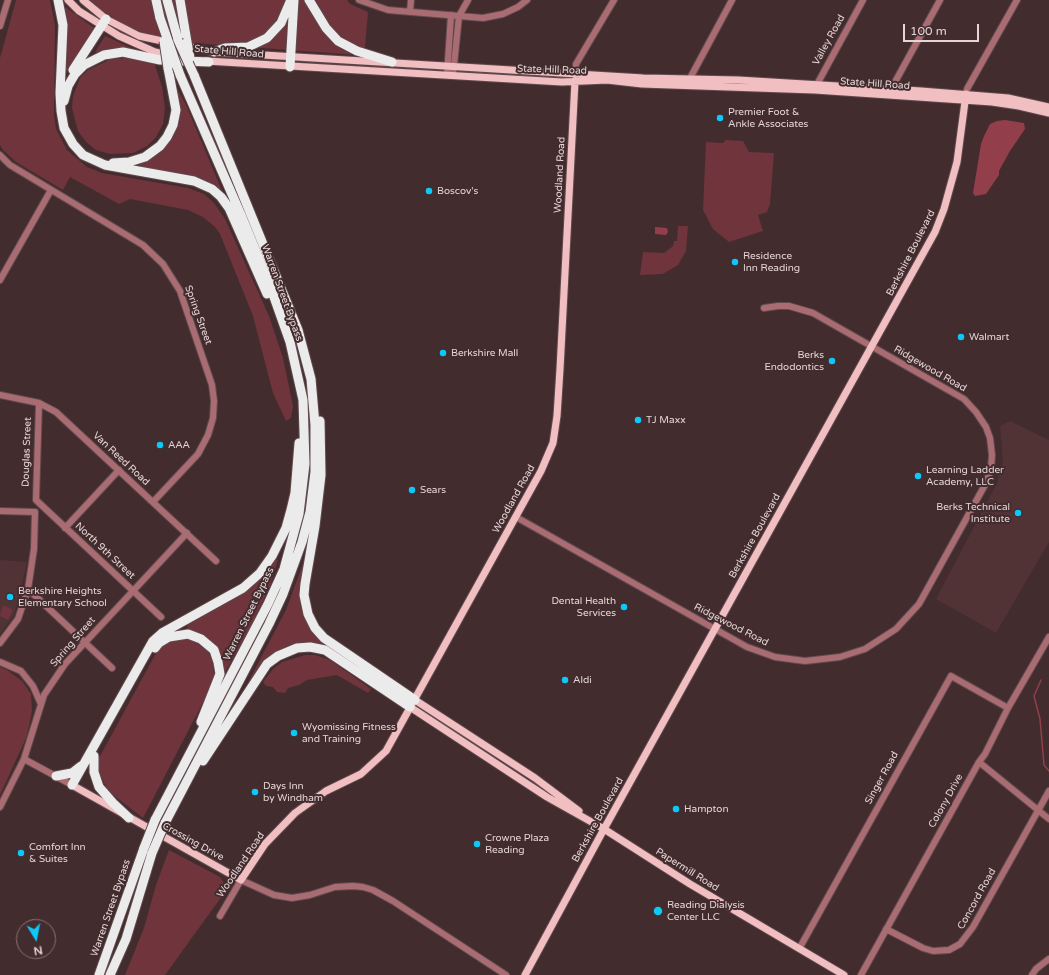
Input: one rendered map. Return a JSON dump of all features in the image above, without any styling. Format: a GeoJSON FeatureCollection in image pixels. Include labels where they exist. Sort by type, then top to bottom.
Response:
{"type":"FeatureCollection","features":[{"type":"Feature","properties":{"kind":"highway"},"geometry":{"type":"LineString","coordinates":[[58,0],[63,24],[60,103],[63,122],[69,138],[78,150],[93,161],[115,168],[198,182],[212,188],[229,208],[290,342]]}},
{"type":"Feature","properties":{"kind":"highway","name":"Warren Street Bypass"},"geometry":{"type":"LineString","coordinates":[[110,975],[126,939],[157,816],[268,604],[284,569],[299,514],[304,471],[303,400],[290,342],[261,263],[180,75],[160,18],[156,0]]}},
{"type":"Feature","properties":{"kind":"highway","name":"Warren Street Bypass"},"geometry":{"type":"LineString","coordinates":[[99,975],[148,850],[171,811],[269,624],[290,578],[310,512],[315,472],[315,425],[311,379],[298,330],[194,75],[167,0]]}},
{"type":"Feature","properties":{"kind":"highway"},"geometry":{"type":"LineString","coordinates":[[180,0],[183,41]]}},
{"type":"Feature","properties":{"kind":"highway"},"geometry":{"type":"LineString","coordinates":[[309,0],[326,28],[338,41],[357,51],[392,62]]}},
{"type":"Feature","properties":{"kind":"highway"},"geometry":{"type":"LineString","coordinates":[[214,52],[226,48],[248,47],[267,38],[281,23],[291,1]]}},
{"type":"Feature","properties":{"kind":"highway"},"geometry":{"type":"LineString","coordinates":[[288,62],[291,1]]}},
{"type":"Feature","properties":{"kind":"highway"},"geometry":{"type":"LineString","coordinates":[[106,24],[80,69],[68,86],[64,107],[68,128],[77,143],[88,153],[102,160],[118,163],[134,162],[150,154],[164,142],[170,131],[175,116],[176,105],[160,18]]}},
{"type":"Feature","properties":{"kind":"highway"},"geometry":{"type":"LineString","coordinates":[[60,103],[65,84],[106,24]]}},
{"type":"Feature","properties":{"kind":"highway"},"geometry":{"type":"LineString","coordinates":[[80,69],[98,57],[118,52],[160,60],[209,62]]}},
{"type":"Feature","properties":{"kind":"highway"},"geometry":{"type":"LineString","coordinates":[[311,379],[321,424],[322,447],[321,475],[315,526],[304,595],[308,614],[312,624],[324,638],[412,704]]}},
{"type":"Feature","properties":{"kind":"highway"},"geometry":{"type":"LineString","coordinates":[[74,786],[153,641],[162,633],[243,588],[264,568],[276,550],[286,528],[295,493],[303,400]]}},
{"type":"Feature","properties":{"kind":"highway"},"geometry":{"type":"LineString","coordinates":[[56,776],[75,771],[90,757],[152,651],[159,643],[174,635],[183,634],[198,637],[206,642],[217,656],[219,679],[201,721],[170,783],[157,816]]}},
{"type":"Feature","properties":{"kind":"highway"},"geometry":{"type":"LineString","coordinates":[[171,811],[261,672],[267,664],[284,653],[304,646],[325,650],[412,704]]}},
{"type":"Feature","properties":{"kind":"highway"},"geometry":{"type":"LineString","coordinates":[[90,757],[99,786],[129,818]]}},
{"type":"Feature","properties":{"kind":"highway"},"geometry":{"type":"LineString","coordinates":[[94,975],[116,929]]}},
{"type":"Feature","properties":{"kind":"main road","name":"State Hill Road"},"geometry":{"type":"LineString","coordinates":[[68,0],[79,11],[106,24],[139,36],[214,52],[288,62],[450,75],[576,77]]}},
{"type":"Feature","properties":{"kind":"main road","name":"State Hill Road"},"geometry":{"type":"LineString","coordinates":[[83,0],[106,24],[127,40],[155,52],[209,62],[392,62],[607,80],[815,87],[966,97],[1008,98],[1049,107]]}},
{"type":"Feature","properties":{"kind":"main road","name":"Woodland Road"},"geometry":{"type":"LineString","coordinates":[[241,880],[265,844],[302,808],[326,791],[352,779],[370,767],[386,751],[547,459],[556,427],[576,77]]}},
{"type":"Feature","properties":{"kind":"main road","name":"State Hill Road"},"geometry":{"type":"LineString","coordinates":[[966,97],[1049,113]]}},
{"type":"Feature","properties":{"kind":"main road","name":"Berkshire Boulevard"},"geometry":{"type":"LineString","coordinates":[[525,975],[604,829],[926,249],[941,217],[957,162],[966,97]]}},
{"type":"Feature","properties":{"kind":"main road","name":"Papermill Road"},"geometry":{"type":"LineString","coordinates":[[412,704],[535,778],[604,829],[690,884],[844,975]]}},
{"type":"Feature","properties":{"kind":"main road","name":"Crossing Drive"},"geometry":{"type":"LineString","coordinates":[[74,786],[241,880]]}},
{"type":"Feature","properties":{"kind":"street"},"geometry":{"type":"LineString","coordinates":[[0,26],[8,0]]}},
{"type":"Feature","properties":{"kind":"street"},"geometry":{"type":"LineString","coordinates":[[359,0],[378,8],[477,18],[495,16],[512,11],[527,0]]}},
{"type":"Feature","properties":{"kind":"street"},"geometry":{"type":"LineString","coordinates":[[410,12],[411,0]]}},
{"type":"Feature","properties":{"kind":"street"},"geometry":{"type":"LineString","coordinates":[[450,75],[455,15],[468,0]]}},
{"type":"Feature","properties":{"kind":"street","name":"Woodland Road"},"geometry":{"type":"LineString","coordinates":[[576,77],[576,64],[614,0]]}},
{"type":"Feature","properties":{"kind":"street"},"geometry":{"type":"LineString","coordinates":[[688,82],[732,0]]}},
{"type":"Feature","properties":{"kind":"street","name":"Valley Road"},"geometry":{"type":"LineString","coordinates":[[815,87],[863,0]]}},
{"type":"Feature","properties":{"kind":"street"},"geometry":{"type":"LineString","coordinates":[[889,92],[940,0]]}},
{"type":"Feature","properties":{"kind":"street"},"geometry":{"type":"LineString","coordinates":[[966,97],[967,89],[1017,0]]}},
{"type":"Feature","properties":{"kind":"street","name":"Spring Street"},"geometry":{"type":"LineString","coordinates":[[0,156],[10,165],[143,245],[163,264],[180,291],[210,378],[214,392],[214,410],[207,438],[198,454],[153,502]]}},
{"type":"Feature","properties":{"kind":"street"},"geometry":{"type":"LineString","coordinates":[[0,280],[51,190]]}},
{"type":"Feature","properties":{"kind":"street","name":"Ridgewood Road"},"geometry":{"type":"LineString","coordinates":[[516,517],[756,651],[788,660],[829,660],[865,649],[896,629],[918,604],[986,483],[992,461],[990,438],[982,419],[964,399],[813,313],[802,308],[778,306],[764,308]]}},
{"type":"Feature","properties":{"kind":"street","name":"Van Reed Road"},"geometry":{"type":"LineString","coordinates":[[0,395],[39,403],[56,412],[216,561]]}},
{"type":"Feature","properties":{"kind":"street","name":"Douglas Street"},"geometry":{"type":"LineString","coordinates":[[36,500],[39,403]]}},
{"type":"Feature","properties":{"kind":"street"},"geometry":{"type":"LineString","coordinates":[[65,528],[118,470]]}},
{"type":"Feature","properties":{"kind":"street","name":"North 9th Street"},"geometry":{"type":"LineString","coordinates":[[36,500],[161,616]]}},
{"type":"Feature","properties":{"kind":"street"},"geometry":{"type":"LineString","coordinates":[[0,511],[35,512],[34,549],[28,589],[18,619],[0,643]]}},
{"type":"Feature","properties":{"kind":"street","name":"Spring Street"},"geometry":{"type":"LineString","coordinates":[[0,807],[24,759],[40,702],[65,664],[186,533]]}},
{"type":"Feature","properties":{"kind":"street"},"geometry":{"type":"LineString","coordinates":[[28,589],[112,668]]}},
{"type":"Feature","properties":{"kind":"street","name":"Colony Drive"},"geometry":{"type":"LineString","coordinates":[[861,975],[979,762],[986,754],[1008,708],[1049,637]]}},
{"type":"Feature","properties":{"kind":"street"},"geometry":{"type":"LineString","coordinates":[[0,662],[21,671],[33,686],[40,702]]}},
{"type":"Feature","properties":{"kind":"street","name":"Singer Road"},"geometry":{"type":"LineString","coordinates":[[799,949],[951,676],[1008,708]]}},
{"type":"Feature","properties":{"kind":"street","name":"Crossing Drive"},"geometry":{"type":"LineString","coordinates":[[24,759],[74,786]]}},
{"type":"Feature","properties":{"kind":"street"},"geometry":{"type":"LineString","coordinates":[[979,762],[1049,819]]}},
{"type":"Feature","properties":{"kind":"street","name":"Concord Road"},"geometry":{"type":"LineString","coordinates":[[886,929],[923,948],[933,951],[949,950],[960,944],[973,927],[1049,791]]}},
{"type":"Feature","properties":{"kind":"street","name":"Woodland Road"},"geometry":{"type":"LineString","coordinates":[[220,916],[241,880]]}},
{"type":"Feature","properties":{"kind":"street","name":"Crossing Drive"},"geometry":{"type":"LineString","coordinates":[[241,880],[265,892],[283,897],[304,897],[345,886],[368,889],[393,901],[506,975]]}},
{"type":"Feature","properties":{"kind":"street"},"geometry":{"type":"LineString","coordinates":[[1032,975],[1036,969],[1049,959]]}},
{"type":"Feature","properties":{"kind":"shaded area"},"geometry":{"type":"Polygon","coordinates":[[[16,0],[50,0],[55,25],[54,114],[56,129],[67,150],[87,167],[102,173],[188,188],[204,194],[214,203],[225,219],[269,316],[283,358],[293,406],[291,418],[286,421],[273,393],[253,316],[220,234],[215,227],[203,217],[188,210],[130,199],[119,204],[70,177],[63,190],[16,162],[3,150],[0,145],[0,58],[16,0]]]}},
{"type":"Feature","properties":{"kind":"shaded area"},"geometry":{"type":"Polygon","coordinates":[[[90,0],[347,0],[350,4],[368,12],[365,47],[358,55],[193,43],[151,36],[125,25],[101,10],[90,0]]]}},
{"type":"Feature","properties":{"kind":"shaded area"},"geometry":{"type":"Polygon","coordinates":[[[64,6],[94,28],[64,76],[66,16],[64,6]]]}},
{"type":"Feature","properties":{"kind":"shaded area"},"geometry":{"type":"Polygon","coordinates":[[[105,36],[127,46],[140,52],[95,52],[105,36]]]}},
{"type":"Feature","properties":{"kind":"shaded area"},"geometry":{"type":"Polygon","coordinates":[[[126,58],[146,61],[155,65],[162,87],[165,109],[163,124],[156,137],[147,146],[133,153],[110,154],[96,150],[86,142],[78,131],[72,108],[73,96],[80,78],[88,70],[111,59],[126,58]]]}},
{"type":"Feature","properties":{"kind":"shaded area"},"geometry":{"type":"Polygon","coordinates":[[[178,90],[186,105],[223,193],[199,178],[140,168],[139,163],[164,145],[176,91],[178,90]]]}},
{"type":"Feature","properties":{"kind":"shaded area"},"geometry":{"type":"Polygon","coordinates":[[[1005,120],[1024,123],[1025,129],[1010,151],[999,171],[999,175],[986,194],[975,196],[973,193],[981,144],[984,136],[990,124],[1005,120]]]}},
{"type":"Feature","properties":{"kind":"shaded area"},"geometry":{"type":"Polygon","coordinates":[[[726,140],[743,141],[749,152],[774,153],[770,204],[767,212],[758,215],[763,231],[729,242],[713,229],[703,210],[706,142],[723,143],[726,140]]]}},
{"type":"Feature","properties":{"kind":"shaded area"},"geometry":{"type":"Polygon","coordinates":[[[678,226],[688,226],[686,251],[678,265],[663,274],[640,275],[643,252],[664,253],[673,246],[674,241],[677,241],[678,226]]]}},
{"type":"Feature","properties":{"kind":"shaded area"},"geometry":{"type":"Polygon","coordinates":[[[655,227],[667,228],[668,232],[666,235],[655,234],[655,227]]]}},
{"type":"Feature","properties":{"kind":"shaded area"},"geometry":{"type":"Polygon","coordinates":[[[1010,421],[1049,440],[1049,542],[996,633],[936,599],[997,483],[1003,461],[1000,426],[1010,421]]]}},
{"type":"Feature","properties":{"kind":"shaded area"},"geometry":{"type":"Polygon","coordinates":[[[308,550],[300,599],[302,611],[311,631],[323,644],[301,643],[290,645],[272,655],[234,709],[286,610],[308,550]]]}},
{"type":"Feature","properties":{"kind":"shaded area"},"geometry":{"type":"Polygon","coordinates":[[[273,559],[278,560],[270,586],[251,626],[222,678],[218,650],[206,638],[188,631],[187,621],[211,609],[273,559]]]}},
{"type":"Feature","properties":{"kind":"shaded area","name":"Berkshire Heights Elementary School"},"geometry":{"type":"Polygon","coordinates":[[[0,560],[27,562],[13,617],[0,634],[0,560]]]}},
{"type":"Feature","properties":{"kind":"shaded area"},"geometry":{"type":"Polygon","coordinates":[[[3,605],[13,610],[8,620],[0,616],[3,605]]]}},
{"type":"Feature","properties":{"kind":"shaded area"},"geometry":{"type":"Polygon","coordinates":[[[178,638],[188,638],[202,644],[212,658],[214,675],[212,685],[143,818],[108,791],[98,770],[98,760],[156,653],[162,646],[178,638]]]}},
{"type":"Feature","properties":{"kind":"shaded area"},"geometry":{"type":"Polygon","coordinates":[[[305,655],[315,655],[330,660],[371,689],[368,693],[337,675],[307,680],[299,685],[288,688],[285,693],[277,692],[273,687],[266,686],[263,682],[273,669],[282,662],[305,655]]]}},
{"type":"Feature","properties":{"kind":"shaded area"},"geometry":{"type":"Polygon","coordinates":[[[0,667],[7,670],[22,681],[31,694],[32,711],[27,736],[0,795],[0,667]]]}},
{"type":"Feature","properties":{"kind":"shaded area"},"geometry":{"type":"Polygon","coordinates":[[[169,850],[220,877],[224,883],[225,892],[165,975],[125,975],[144,928],[156,885],[169,850]]]}},
{"type":"Feature","properties":{"kind":"waterway"},"geometry":{"type":"LineString","coordinates":[[1041,680],[1034,696],[1040,719],[1044,765],[1049,771]]}},
{"type":"Feature","properties":{"kind":"place","name":"Premier Foot & Ankle Associates"},"geometry":{"type":"Point","coordinates":[720,118]}},
{"type":"Feature","properties":{"kind":"place","name":"Boscov's"},"geometry":{"type":"Point","coordinates":[429,191]}},
{"type":"Feature","properties":{"kind":"place","name":"Residence Inn Reading"},"geometry":{"type":"Point","coordinates":[735,262]}},
{"type":"Feature","properties":{"kind":"place","name":"Walmart"},"geometry":{"type":"Point","coordinates":[961,337]}},
{"type":"Feature","properties":{"kind":"place","name":"Berkshire Mall"},"geometry":{"type":"Point","coordinates":[443,353]}},
{"type":"Feature","properties":{"kind":"place","name":"Berks Endodontics"},"geometry":{"type":"Point","coordinates":[832,361]}},
{"type":"Feature","properties":{"kind":"place","name":"TJ Maxx"},"geometry":{"type":"Point","coordinates":[638,420]}},
{"type":"Feature","properties":{"kind":"place","name":"AAA"},"geometry":{"type":"Point","coordinates":[160,445]}},
{"type":"Feature","properties":{"kind":"place","name":"Learning Ladder Academy, LLC"},"geometry":{"type":"Point","coordinates":[918,476]}},
{"type":"Feature","properties":{"kind":"place","name":"Sears"},"geometry":{"type":"Point","coordinates":[412,490]}},
{"type":"Feature","properties":{"kind":"place","name":"Berks Technical Institute"},"geometry":{"type":"Point","coordinates":[1018,513]}},
{"type":"Feature","properties":{"kind":"place","name":"Berkshire Heights Elementary School"},"geometry":{"type":"Point","coordinates":[10,597]}},
{"type":"Feature","properties":{"kind":"place","name":"Dental Health Services"},"geometry":{"type":"Point","coordinates":[624,607]}},
{"type":"Feature","properties":{"kind":"place","name":"Aldi"},"geometry":{"type":"Point","coordinates":[565,680]}},
{"type":"Feature","properties":{"kind":"place","name":"Wyomissing Fitness and Training"},"geometry":{"type":"Point","coordinates":[294,733]}},
{"type":"Feature","properties":{"kind":"place","name":"Days Inn by Windham"},"geometry":{"type":"Point","coordinates":[255,792]}},
{"type":"Feature","properties":{"kind":"place","name":"Hampton"},"geometry":{"type":"Point","coordinates":[676,809]}},
{"type":"Feature","properties":{"kind":"place","name":"Crowne Plaza Reading"},"geometry":{"type":"Point","coordinates":[477,844]}},
{"type":"Feature","properties":{"kind":"place","name":"Comfort Inn & Suites"},"geometry":{"type":"Point","coordinates":[21,853]}},
{"type":"Feature","properties":{"kind":"place","name":"Reading Dialysis Center LLC"},"geometry":{"type":"Point","coordinates":[658,911]}}]}
